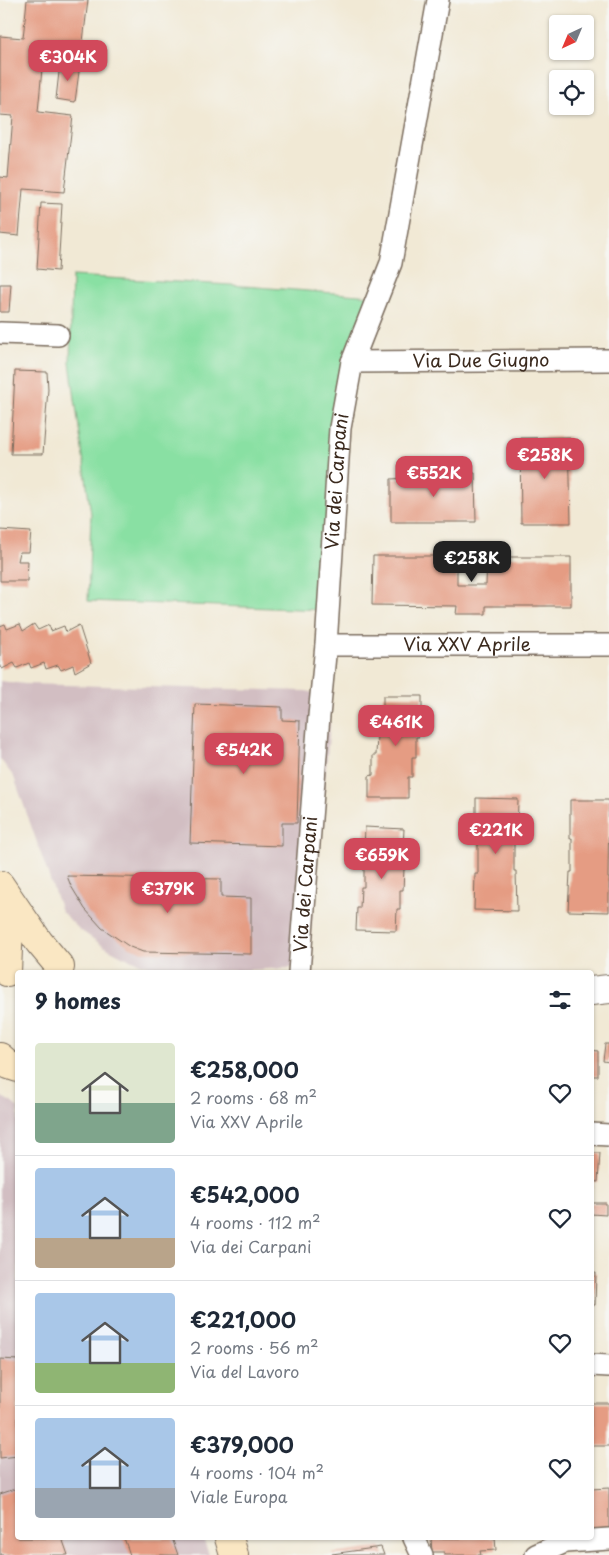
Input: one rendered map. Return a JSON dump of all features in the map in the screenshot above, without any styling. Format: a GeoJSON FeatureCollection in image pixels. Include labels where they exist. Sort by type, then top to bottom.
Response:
{"type":"FeatureCollection","features":[{"type":"Feature","properties":{"kind":"main road"},"geometry":{"type":"LineString","coordinates":[[0,885],[39,942],[65,970]]}},
{"type":"Feature","properties":{"kind":"main road"},"geometry":{"type":"LineString","coordinates":[[0,885],[9,926],[4,975]]}},
{"type":"Feature","properties":{"kind":"main road"},"geometry":{"type":"LineString","coordinates":[[4,975],[24,964],[42,962],[65,970]]}},
{"type":"Feature","properties":{"kind":"main road"},"geometry":{"type":"LineString","coordinates":[[0,1057],[9,1065],[15,1067]]}},
{"type":"Feature","properties":{"kind":"main road"},"geometry":{"type":"LineString","coordinates":[[229,1540],[234,1555]]}},
{"type":"Feature","properties":{"kind":"street","name":"Via dei Carpani"},"geometry":{"type":"LineString","coordinates":[[299,970],[326,645],[340,428],[352,362],[391,263],[438,0]]}},
{"type":"Feature","properties":{"kind":"street"},"geometry":{"type":"LineString","coordinates":[[0,333],[58,335]]}},
{"type":"Feature","properties":{"kind":"street","name":"Via Due Giugno"},"geometry":{"type":"LineString","coordinates":[[352,362],[609,360]]}},
{"type":"Feature","properties":{"kind":"street","name":"Via XXV Aprile"},"geometry":{"type":"LineString","coordinates":[[326,645],[609,644]]}},
{"type":"Feature","properties":{"kind":"street"},"geometry":{"type":"LineString","coordinates":[[594,991],[609,990]]}},
{"type":"Feature","properties":{"kind":"street"},"geometry":{"type":"LineString","coordinates":[[594,1134],[609,1135]]}},
{"type":"Feature","properties":{"kind":"street"},"geometry":{"type":"LineString","coordinates":[[594,1365],[609,1366]]}},
{"type":"Feature","properties":{"kind":"street"},"geometry":{"type":"LineString","coordinates":[[415,1540],[422,1555]]}},
{"type":"Feature","properties":{"kind":"street"},"geometry":{"type":"LineString","coordinates":[[536,1555],[565,1542],[609,1540]]}},
{"type":"Feature","properties":{"kind":"shaded area"},"geometry":{"type":"Polygon","coordinates":[[[0,681],[25,684],[306,691],[314,693],[326,708],[330,724],[309,967],[246,970],[160,970],[124,957],[105,947],[80,930],[61,911],[14,777],[0,759],[0,681]]]}},
{"type":"Feature","properties":{"kind":"shaded area"},"geometry":{"type":"Polygon","coordinates":[[[0,1096],[15,1105],[15,1540],[204,1540],[209,1555],[0,1555],[0,1096]]]}},
{"type":"Feature","properties":{"kind":"green space"},"geometry":{"type":"Polygon","coordinates":[[[72,276],[231,285],[372,296],[348,376],[322,610],[88,601],[91,514],[70,363],[72,276]]]}},
{"type":"Feature","properties":{"kind":"building"},"geometry":{"type":"Polygon","coordinates":[[[27,0],[88,0],[82,50],[44,47],[38,112],[73,116],[64,192],[23,189],[19,236],[0,234],[0,177],[8,178],[13,116],[0,115],[0,36],[23,38],[27,0]]]}},
{"type":"Feature","properties":{"kind":"building"},"geometry":{"type":"Polygon","coordinates":[[[60,63],[80,64],[75,102],[56,99],[60,63]]]}},
{"type":"Feature","properties":{"kind":"building"},"geometry":{"type":"Polygon","coordinates":[[[41,203],[62,204],[58,271],[37,269],[41,203]]]}},
{"type":"Feature","properties":{"kind":"building"},"geometry":{"type":"Polygon","coordinates":[[[0,284],[11,284],[9,312],[0,312],[0,284]]]}},
{"type":"Feature","properties":{"kind":"building"},"geometry":{"type":"Polygon","coordinates":[[[15,371],[47,372],[48,389],[43,454],[11,454],[15,371]]]}},
{"type":"Feature","properties":{"kind":"building"},"geometry":{"type":"Polygon","coordinates":[[[569,437],[571,523],[521,523],[520,438],[569,437]]]}},
{"type":"Feature","properties":{"kind":"building"},"geometry":{"type":"Polygon","coordinates":[[[408,473],[475,473],[476,522],[391,522],[391,479],[408,478],[408,473]]]}},
{"type":"Feature","properties":{"kind":"building"},"geometry":{"type":"Polygon","coordinates":[[[0,530],[31,532],[29,552],[20,552],[18,561],[28,561],[27,581],[0,581],[0,530]]]}},
{"type":"Feature","properties":{"kind":"building"},"geometry":{"type":"Polygon","coordinates":[[[373,556],[457,556],[457,585],[486,585],[487,557],[571,557],[571,606],[486,606],[486,614],[456,614],[457,606],[372,605],[373,556]]]}},
{"type":"Feature","properties":{"kind":"building"},"geometry":{"type":"Polygon","coordinates":[[[5,624],[7,629],[20,624],[23,631],[34,624],[38,630],[49,625],[51,631],[64,626],[66,632],[79,625],[91,663],[75,672],[73,665],[61,670],[58,665],[46,669],[44,663],[31,668],[29,663],[17,668],[14,663],[2,669],[0,663],[0,626],[5,624]]]}},
{"type":"Feature","properties":{"kind":"building"},"geometry":{"type":"Polygon","coordinates":[[[383,696],[422,696],[422,718],[419,718],[419,737],[416,737],[416,757],[412,757],[412,777],[408,777],[408,798],[369,798],[369,776],[373,775],[373,755],[376,755],[377,735],[379,735],[379,715],[383,716],[383,696]]]}},
{"type":"Feature","properties":{"kind":"building"},"geometry":{"type":"Polygon","coordinates":[[[195,704],[282,707],[282,720],[300,721],[297,823],[282,823],[282,846],[190,843],[195,704]]]}},
{"type":"Feature","properties":{"kind":"building"},"geometry":{"type":"Polygon","coordinates":[[[476,798],[518,799],[517,838],[514,838],[517,911],[474,910],[475,874],[478,874],[476,798]]]}},
{"type":"Feature","properties":{"kind":"building"},"geometry":{"type":"Polygon","coordinates":[[[570,800],[609,800],[609,912],[568,911],[570,872],[572,872],[570,800]]]}},
{"type":"Feature","properties":{"kind":"building"},"geometry":{"type":"Polygon","coordinates":[[[365,827],[404,829],[403,848],[407,848],[406,869],[404,869],[403,890],[400,890],[400,909],[397,909],[396,931],[356,930],[357,908],[360,908],[361,887],[364,887],[364,867],[367,868],[368,850],[364,850],[365,827]]]}},
{"type":"Feature","properties":{"kind":"building"},"geometry":{"type":"Polygon","coordinates":[[[67,876],[221,879],[221,897],[251,898],[251,954],[143,952],[130,947],[102,928],[85,909],[67,876]]]}},
{"type":"Feature","properties":{"kind":"building"},"geometry":{"type":"Polygon","coordinates":[[[605,1044],[609,1044],[609,1062],[603,1061],[605,1044]]]}},
{"type":"Feature","properties":{"kind":"building"},"geometry":{"type":"Polygon","coordinates":[[[594,1050],[598,1051],[598,1076],[594,1076],[594,1050]]]}},
{"type":"Feature","properties":{"kind":"building"},"geometry":{"type":"Polygon","coordinates":[[[594,1153],[600,1153],[598,1182],[594,1181],[594,1153]]]}},
{"type":"Feature","properties":{"kind":"building"},"geometry":{"type":"Polygon","coordinates":[[[594,1203],[606,1203],[606,1215],[594,1214],[594,1203]]]}},
{"type":"Feature","properties":{"kind":"building"},"geometry":{"type":"Polygon","coordinates":[[[594,1273],[596,1273],[595,1305],[594,1273]]]}},
{"type":"Feature","properties":{"kind":"building"},"geometry":{"type":"Polygon","coordinates":[[[0,1359],[15,1360],[15,1456],[0,1458],[0,1359]]]}},
{"type":"Feature","properties":{"kind":"building"},"geometry":{"type":"Polygon","coordinates":[[[594,1403],[609,1403],[609,1446],[594,1446],[594,1403]]]}},
{"type":"Feature","properties":{"kind":"building"},"geometry":{"type":"Polygon","coordinates":[[[609,1488],[609,1528],[594,1529],[594,1489],[609,1488]]]}},
{"type":"Feature","properties":{"kind":"building"},"geometry":{"type":"Polygon","coordinates":[[[15,1489],[15,1540],[63,1540],[68,1555],[0,1555],[0,1494],[15,1489]]]}},
{"type":"Feature","properties":{"kind":"building"},"geometry":{"type":"Polygon","coordinates":[[[125,1540],[173,1540],[178,1555],[130,1555],[125,1540]]]}},
{"type":"Feature","properties":{"kind":"building"},"geometry":{"type":"Polygon","coordinates":[[[431,1540],[495,1540],[496,1550],[480,1551],[481,1555],[444,1555],[444,1552],[432,1552],[431,1540]]]}},
{"type":"Feature","properties":{"kind":"building"},"geometry":{"type":"Polygon","coordinates":[[[381,1547],[384,1555],[332,1555],[332,1554],[381,1547]]]}}]}
